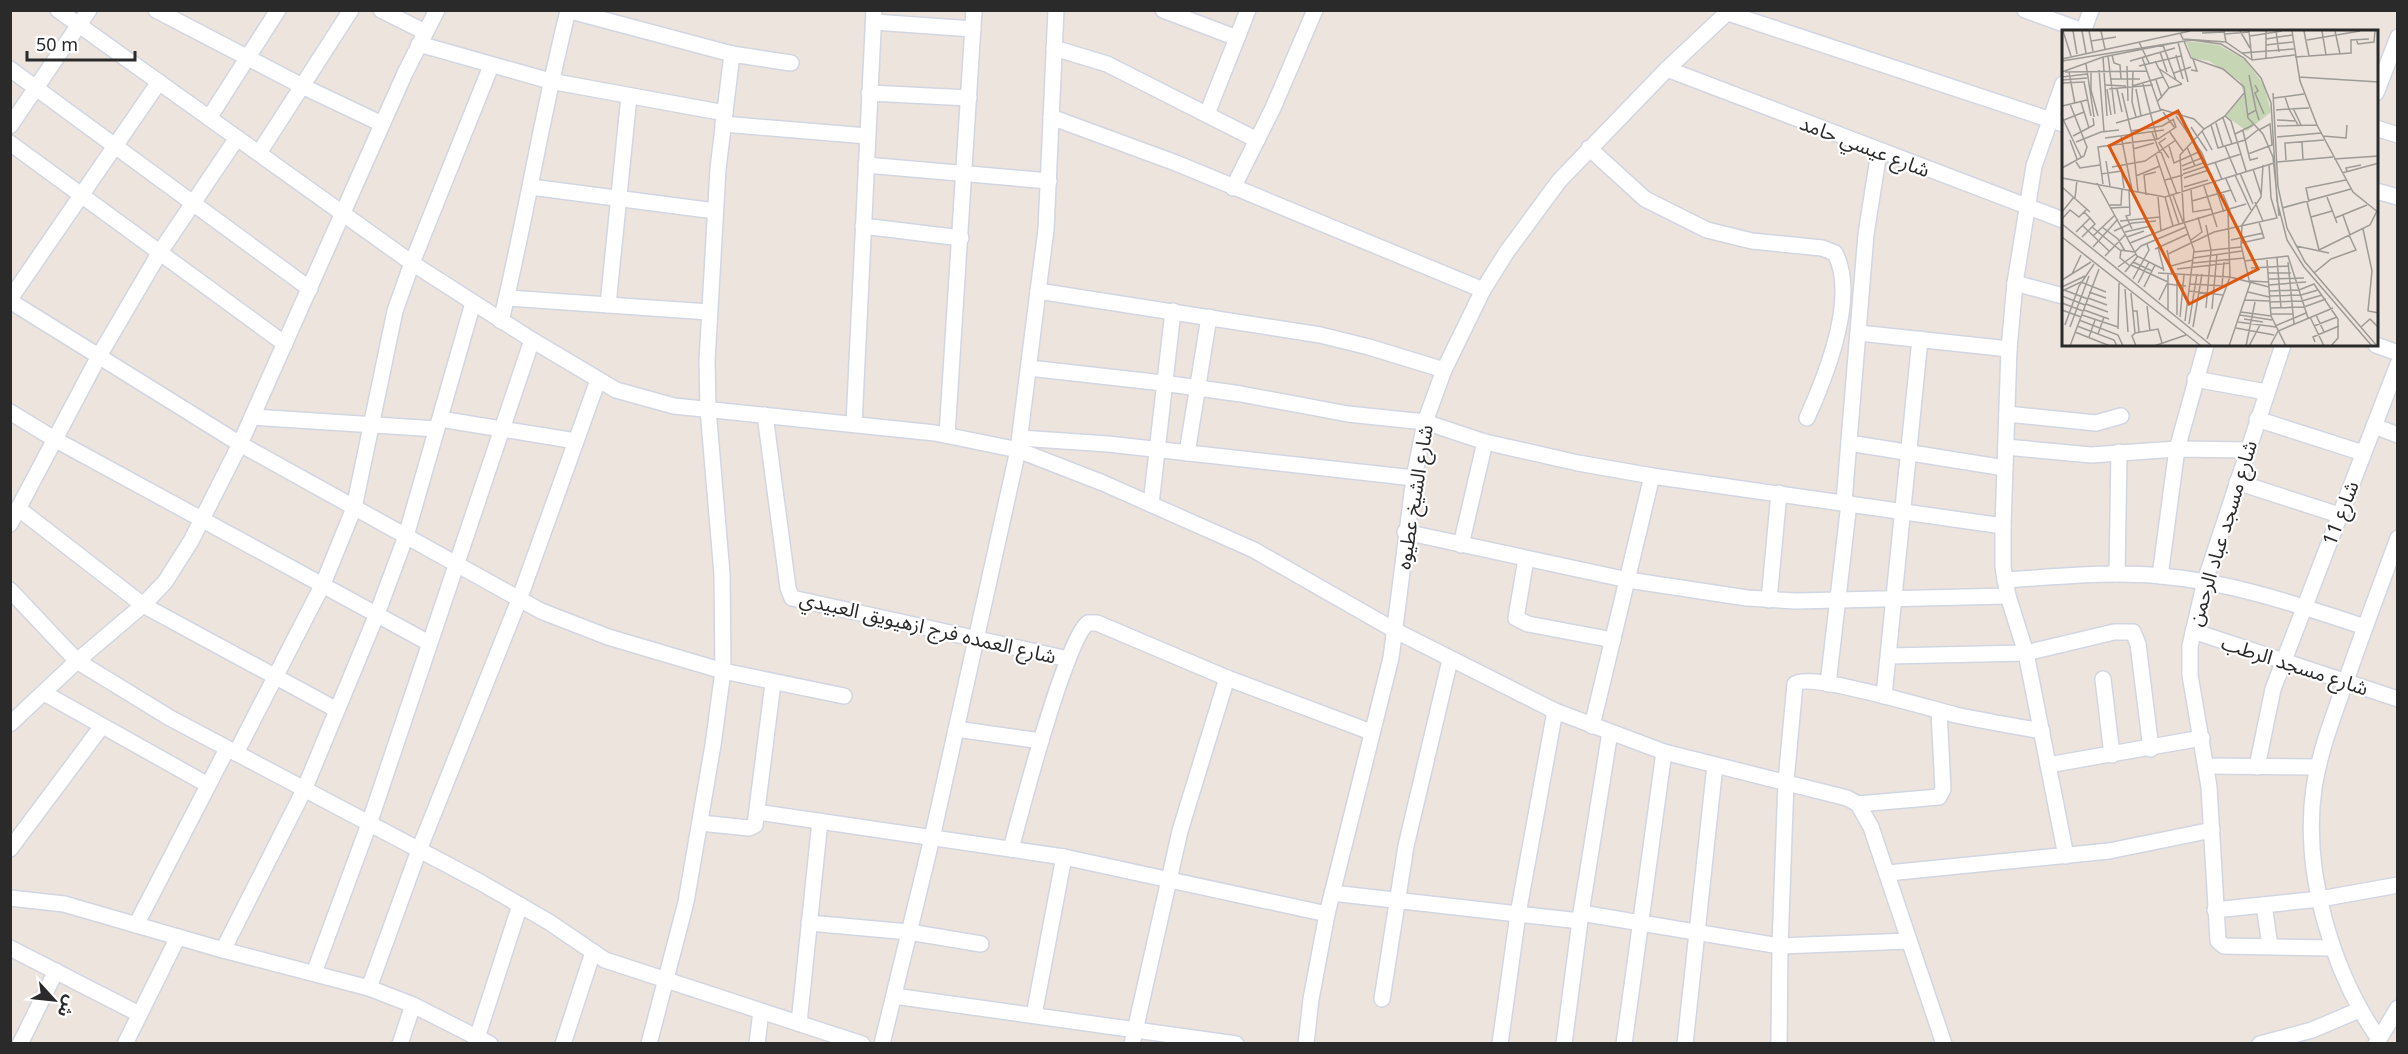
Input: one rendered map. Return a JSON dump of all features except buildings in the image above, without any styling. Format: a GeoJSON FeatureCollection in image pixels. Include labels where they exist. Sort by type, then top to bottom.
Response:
{"type":"FeatureCollection","features":[{"type":"Feature","properties":{"kind":"street"},"geometry":{"type":"LineString","coordinates":[[58,10],[259,153],[342,216],[411,263],[531,340],[616,390],[652,401],[708,409],[1019,444],[1156,450],[1284,466],[1414,478]]}},
{"type":"Feature","properties":{"kind":"street"},"geometry":{"type":"LineString","coordinates":[[10,126],[89,10]]}},
{"type":"Feature","properties":{"kind":"street"},"geometry":{"type":"LineString","coordinates":[[156,10],[302,86],[382,124]]}},
{"type":"Feature","properties":{"kind":"street"},"geometry":{"type":"LineString","coordinates":[[209,118],[278,10]]}},
{"type":"Feature","properties":{"kind":"street"},"geometry":{"type":"LineString","coordinates":[[259,153],[351,10]]}},
{"type":"Feature","properties":{"kind":"street"},"geometry":{"type":"LineString","coordinates":[[381,10],[422,38],[491,66],[724,118],[867,136]]}},
{"type":"Feature","properties":{"kind":"street"},"geometry":{"type":"LineString","coordinates":[[10,724],[77,661],[143,605],[179,562],[240,444],[382,124],[437,10]]}},
{"type":"Feature","properties":{"kind":"street"},"geometry":{"type":"LineString","coordinates":[[947,435],[974,10]]}},
{"type":"Feature","properties":{"kind":"street"},"geometry":{"type":"LineString","coordinates":[[882,1044],[932,838],[1019,444],[1049,181],[1056,10]]}},
{"type":"Feature","properties":{"kind":"street"},"geometry":{"type":"LineString","coordinates":[[1163,10],[1184,14],[1237,38]]}},
{"type":"Feature","properties":{"kind":"street"},"geometry":{"type":"LineString","coordinates":[[1207,114],[1248,10]]}},
{"type":"Feature","properties":{"kind":"street"},"geometry":{"type":"LineString","coordinates":[[1233,188],[1315,10]]}},
{"type":"Feature","properties":{"kind":"street"},"geometry":{"type":"LineString","coordinates":[[2025,10],[2080,30]]}},
{"type":"Feature","properties":{"kind":"street"},"geometry":{"type":"LineString","coordinates":[[2083,30],[2091,10]]}},
{"type":"Feature","properties":{"kind":"street"},"geometry":{"type":"LineString","coordinates":[[501,321],[531,187],[550,81],[567,11],[732,54],[791,63]]}},
{"type":"Feature","properties":{"kind":"street"},"geometry":{"type":"LineString","coordinates":[[1729,12],[2056,121]]}},
{"type":"Feature","properties":{"kind":"street","name":"شارع الشيخ عطيوه"},"geometry":{"type":"LineString","coordinates":[[1306,1044],[1311,999],[1327,914],[1396,631],[1405,532],[1425,422],[1444,370],[1483,291],[1531,216],[1589,148],[1667,69],[1729,12]]}},
{"type":"Feature","properties":{"kind":"street"},"geometry":{"type":"LineString","coordinates":[[854,424],[868,93],[874,16],[973,29]]}},
{"type":"Feature","properties":{"kind":"street"},"geometry":{"type":"LineString","coordinates":[[2378,88],[2397,37]]}},
{"type":"Feature","properties":{"kind":"street"},"geometry":{"type":"LineString","coordinates":[[1054,48],[1107,64],[1257,140]]}},
{"type":"Feature","properties":{"kind":"street"},"geometry":{"type":"LineString","coordinates":[[649,1044],[668,980],[686,902],[723,671],[722,574],[708,409],[709,312],[715,211],[732,54]]}},
{"type":"Feature","properties":{"kind":"street"},"geometry":{"type":"LineString","coordinates":[[135,924],[208,785],[232,751],[276,677],[322,584],[354,508],[395,311],[411,263],[491,66]]}},
{"type":"Feature","properties":{"kind":"street"},"geometry":{"type":"LineString","coordinates":[[10,69],[310,289]]}},
{"type":"Feature","properties":{"kind":"street","name":"شارع عيسي حامد"},"geometry":{"type":"LineString","coordinates":[[1667,69],[1879,152],[2062,220]]}},
{"type":"Feature","properties":{"kind":"street"},"geometry":{"type":"LineString","coordinates":[[159,82],[10,300],[240,444],[519,600],[592,631],[723,671],[844,696]]}},
{"type":"Feature","properties":{"kind":"street"},"geometry":{"type":"LineString","coordinates":[[2062,89],[2056,121],[2034,166],[2015,283],[2009,349],[2003,526],[2005,580],[2008,596],[2026,653],[2066,856]]}},
{"type":"Feature","properties":{"kind":"street"},"geometry":{"type":"LineString","coordinates":[[868,93],[969,98]]}},
{"type":"Feature","properties":{"kind":"street"},"geometry":{"type":"LineString","coordinates":[[608,305],[629,96]]}},
{"type":"Feature","properties":{"kind":"street"},"geometry":{"type":"LineString","coordinates":[[1051,117],[1131,146],[1483,291]]}},
{"type":"Feature","properties":{"kind":"street"},"geometry":{"type":"LineString","coordinates":[[2378,129],[2397,135]]}},
{"type":"Feature","properties":{"kind":"street"},"geometry":{"type":"LineString","coordinates":[[10,524],[99,356],[160,252],[237,138]]}},
{"type":"Feature","properties":{"kind":"street"},"geometry":{"type":"LineString","coordinates":[[10,143],[285,344]]}},
{"type":"Feature","properties":{"kind":"street"},"geometry":{"type":"LineString","coordinates":[[1589,148],[1644,199],[1707,230],[1752,241],[1822,248],[1835,253],[1840,263],[1841,287],[1837,339],[1825,379],[1807,418]]}},
{"type":"Feature","properties":{"kind":"street"},"geometry":{"type":"LineString","coordinates":[[1828,684],[1840,600],[1849,443],[1866,234],[1879,152]]}},
{"type":"Feature","properties":{"kind":"street"},"geometry":{"type":"LineString","coordinates":[[866,165],[1049,181]]}},
{"type":"Feature","properties":{"kind":"street"},"geometry":{"type":"LineString","coordinates":[[531,187],[715,211]]}},
{"type":"Feature","properties":{"kind":"street"},"geometry":{"type":"LineString","coordinates":[[2378,191],[2397,197]]}},
{"type":"Feature","properties":{"kind":"street"},"geometry":{"type":"LineString","coordinates":[[863,226],[961,238]]}},
{"type":"Feature","properties":{"kind":"street"},"geometry":{"type":"LineString","coordinates":[[2015,283],[2062,296]]}},
{"type":"Feature","properties":{"kind":"street"},"geometry":{"type":"LineString","coordinates":[[1038,291],[1336,338],[1444,370]]}},
{"type":"Feature","properties":{"kind":"street"},"geometry":{"type":"LineString","coordinates":[[507,298],[709,312]]}},
{"type":"Feature","properties":{"kind":"street"},"geometry":{"type":"LineString","coordinates":[[222,950],[304,790],[377,614],[406,536],[473,303]]}},
{"type":"Feature","properties":{"kind":"street"},"geometry":{"type":"LineString","coordinates":[[1151,504],[1173,311]]}},
{"type":"Feature","properties":{"kind":"street"},"geometry":{"type":"LineString","coordinates":[[1187,453],[1209,317]]}},
{"type":"Feature","properties":{"kind":"street"},"geometry":{"type":"LineString","coordinates":[[1859,333],[2009,349]]}},
{"type":"Feature","properties":{"kind":"street"},"geometry":{"type":"LineString","coordinates":[[1884,696],[1920,339]]}},
{"type":"Feature","properties":{"kind":"street"},"geometry":{"type":"LineString","coordinates":[[314,973],[369,824],[531,340]]}},
{"type":"Feature","properties":{"kind":"street"},"geometry":{"type":"LineString","coordinates":[[2160,576],[2176,449],[2206,346]]}},
{"type":"Feature","properties":{"kind":"street","name":"شارع مسجد عباد الرحمن"},"geometry":{"type":"LineString","coordinates":[[2270,946],[2224,946],[2218,941],[2206,766],[2190,675],[2193,631],[2205,581],[2283,346]]}},
{"type":"Feature","properties":{"kind":"street"},"geometry":{"type":"LineString","coordinates":[[2378,346],[2397,353]]}},
{"type":"Feature","properties":{"kind":"street","name":"شارع 11"},"geometry":{"type":"LineString","coordinates":[[2258,766],[2267,709],[2397,364]]}},
{"type":"Feature","properties":{"kind":"street"},"geometry":{"type":"LineString","coordinates":[[1029,368],[1198,387],[1348,414],[1425,422],[1485,442],[1652,476],[2003,526]]}},
{"type":"Feature","properties":{"kind":"street"},"geometry":{"type":"LineString","coordinates":[[2195,379],[2266,392]]}},
{"type":"Feature","properties":{"kind":"street"},"geometry":{"type":"LineString","coordinates":[[369,988],[419,850],[519,600],[598,380]]}},
{"type":"Feature","properties":{"kind":"street"},"geometry":{"type":"LineString","coordinates":[[10,412],[56,440],[429,643]]}},
{"type":"Feature","properties":{"kind":"street"},"geometry":{"type":"LineString","coordinates":[[2007,414],[2096,423],[2121,416]]}},
{"type":"Feature","properties":{"kind":"street","name":"شارع العمده فرج ازهيويق العبيدي"},"geometry":{"type":"LineString","coordinates":[[765,415],[788,588],[792,598],[977,637],[1068,659]]}},
{"type":"Feature","properties":{"kind":"street"},"geometry":{"type":"LineString","coordinates":[[252,417],[370,425],[438,424],[501,429],[576,441]]}},
{"type":"Feature","properties":{"kind":"street"},"geometry":{"type":"LineString","coordinates":[[2257,419],[2363,453]]}},
{"type":"Feature","properties":{"kind":"street"},"geometry":{"type":"LineString","coordinates":[[2374,426],[2397,435]]}},
{"type":"Feature","properties":{"kind":"street"},"geometry":{"type":"LineString","coordinates":[[1461,545],[1485,442]]}},
{"type":"Feature","properties":{"kind":"street"},"geometry":{"type":"LineString","coordinates":[[1849,443],[2005,468]]}},
{"type":"Feature","properties":{"kind":"street"},"geometry":{"type":"LineString","coordinates":[[1019,444],[1254,550],[1450,660],[1555,711],[1664,752],[1786,781],[1837,795],[1858,804],[1940,797],[1943,789],[1940,711]]}},
{"type":"Feature","properties":{"kind":"street"},"geometry":{"type":"LineString","coordinates":[[2006,447],[2065,454],[2176,449],[2247,450]]}},
{"type":"Feature","properties":{"kind":"street"},"geometry":{"type":"LineString","coordinates":[[2117,573],[2119,452]]}},
{"type":"Feature","properties":{"kind":"street"},"geometry":{"type":"LineString","coordinates":[[1592,726],[1652,476]]}},
{"type":"Feature","properties":{"kind":"street"},"geometry":{"type":"LineString","coordinates":[[2237,482],[2339,515]]}},
{"type":"Feature","properties":{"kind":"street"},"geometry":{"type":"LineString","coordinates":[[1769,600],[1779,493]]}},
{"type":"Feature","properties":{"kind":"street"},"geometry":{"type":"LineString","coordinates":[[19,509],[143,605],[337,710]]}},
{"type":"Feature","properties":{"kind":"street"},"geometry":{"type":"LineString","coordinates":[[1405,532],[1628,580],[1769,600],[2008,596]]}},
{"type":"Feature","properties":{"kind":"street"},"geometry":{"type":"LineString","coordinates":[[2397,538],[2318,767],[2312,830],[2320,899],[2333,948],[2359,1011],[2377,1041],[2397,1008]]}},
{"type":"Feature","properties":{"kind":"street"},"geometry":{"type":"LineString","coordinates":[[1526,559],[1516,618],[1528,624],[1613,640]]}},
{"type":"Feature","properties":{"kind":"street"},"geometry":{"type":"LineString","coordinates":[[2005,580],[2117,573],[2205,581],[2304,607],[2365,627]]}},
{"type":"Feature","properties":{"kind":"street"},"geometry":{"type":"LineString","coordinates":[[10,590],[77,661],[170,718],[520,905],[593,952],[618,965],[862,1044]]}},
{"type":"Feature","properties":{"kind":"street"},"geometry":{"type":"LineString","coordinates":[[1011,849],[1041,741],[1068,659],[1083,626],[1092,622],[1227,678],[1371,732]]}},
{"type":"Feature","properties":{"kind":"street","name":"شارع مسجد الرطب"},"geometry":{"type":"LineString","coordinates":[[2193,631],[2397,699]]}},
{"type":"Feature","properties":{"kind":"street"},"geometry":{"type":"LineString","coordinates":[[1889,656],[2026,653],[2114,632],[2133,632],[2138,644],[2151,749]]}},
{"type":"Feature","properties":{"kind":"street"},"geometry":{"type":"LineString","coordinates":[[1382,999],[1406,846],[1450,660]]}},
{"type":"Feature","properties":{"kind":"street"},"geometry":{"type":"LineString","coordinates":[[1134,1037],[1169,879],[1193,787],[1227,678]]}},
{"type":"Feature","properties":{"kind":"street"},"geometry":{"type":"LineString","coordinates":[[1779,1044],[1786,781],[1795,684],[1804,680],[1828,684],[1940,711],[2042,731]]}},
{"type":"Feature","properties":{"kind":"street"},"geometry":{"type":"LineString","coordinates":[[2103,680],[2112,755]]}},
{"type":"Feature","properties":{"kind":"street"},"geometry":{"type":"LineString","coordinates":[[700,823],[751,828],[755,825],[773,683]]}},
{"type":"Feature","properties":{"kind":"street"},"geometry":{"type":"LineString","coordinates":[[44,693],[208,785]]}},
{"type":"Feature","properties":{"kind":"street"},"geometry":{"type":"LineString","coordinates":[[1500,1044],[1518,914],[1555,711]]}},
{"type":"Feature","properties":{"kind":"street"},"geometry":{"type":"LineString","coordinates":[[10,849],[102,726]]}},
{"type":"Feature","properties":{"kind":"street"},"geometry":{"type":"LineString","coordinates":[[956,729],[1041,741]]}},
{"type":"Feature","properties":{"kind":"street"},"geometry":{"type":"LineString","coordinates":[[1564,1044],[1580,917],[1610,732]]}},
{"type":"Feature","properties":{"kind":"street"},"geometry":{"type":"LineString","coordinates":[[2048,765],[2151,749],[2202,738]]}},
{"type":"Feature","properties":{"kind":"street"},"geometry":{"type":"LineString","coordinates":[[1624,1044],[1664,752]]}},
{"type":"Feature","properties":{"kind":"street"},"geometry":{"type":"LineString","coordinates":[[1685,1044],[1715,765]]}},
{"type":"Feature","properties":{"kind":"street"},"geometry":{"type":"LineString","coordinates":[[2206,766],[2318,767]]}},
{"type":"Feature","properties":{"kind":"street"},"geometry":{"type":"LineString","coordinates":[[1858,804],[1871,827],[1888,873],[1944,1044]]}},
{"type":"Feature","properties":{"kind":"street"},"geometry":{"type":"LineString","coordinates":[[757,812],[1064,857],[1327,914]]}},
{"type":"Feature","properties":{"kind":"street"},"geometry":{"type":"LineString","coordinates":[[799,1023],[820,821]]}},
{"type":"Feature","properties":{"kind":"street"},"geometry":{"type":"LineString","coordinates":[[1888,873],[2134,848],[2212,830]]}},
{"type":"Feature","properties":{"kind":"street"},"geometry":{"type":"LineString","coordinates":[[1034,1015],[1064,857]]}},
{"type":"Feature","properties":{"kind":"street"},"geometry":{"type":"LineString","coordinates":[[2215,910],[2320,899],[2397,885]]}},
{"type":"Feature","properties":{"kind":"street"},"geometry":{"type":"LineString","coordinates":[[1332,893],[1518,914],[1639,923],[1780,946],[1909,941]]}},
{"type":"Feature","properties":{"kind":"street"},"geometry":{"type":"LineString","coordinates":[[10,898],[64,904],[222,950],[369,988],[413,1005],[481,1041],[520,905]]}},
{"type":"Feature","properties":{"kind":"street"},"geometry":{"type":"LineString","coordinates":[[2264,905],[2270,946],[2333,948]]}},
{"type":"Feature","properties":{"kind":"street"},"geometry":{"type":"LineString","coordinates":[[809,923],[909,932],[981,944]]}},
{"type":"Feature","properties":{"kind":"street"},"geometry":{"type":"LineString","coordinates":[[125,1044],[178,937]]}},
{"type":"Feature","properties":{"kind":"street"},"geometry":{"type":"LineString","coordinates":[[10,948],[139,1014]]}},
{"type":"Feature","properties":{"kind":"street"},"geometry":{"type":"LineString","coordinates":[[563,1044],[593,952]]}},
{"type":"Feature","properties":{"kind":"street"},"geometry":{"type":"LineString","coordinates":[[20,1044],[56,971]]}},
{"type":"Feature","properties":{"kind":"street"},"geometry":{"type":"LineString","coordinates":[[894,996],[1034,1015],[1134,1037],[1236,1044]]}},
{"type":"Feature","properties":{"kind":"street"},"geometry":{"type":"LineString","coordinates":[[400,1044],[413,1005]]}},
{"type":"Feature","properties":{"kind":"street"},"geometry":{"type":"LineString","coordinates":[[757,1044],[761,1011]]}},
{"type":"Feature","properties":{"kind":"street"},"geometry":{"type":"LineString","coordinates":[[2261,1043],[2312,1030],[2359,1011]]}}]}
